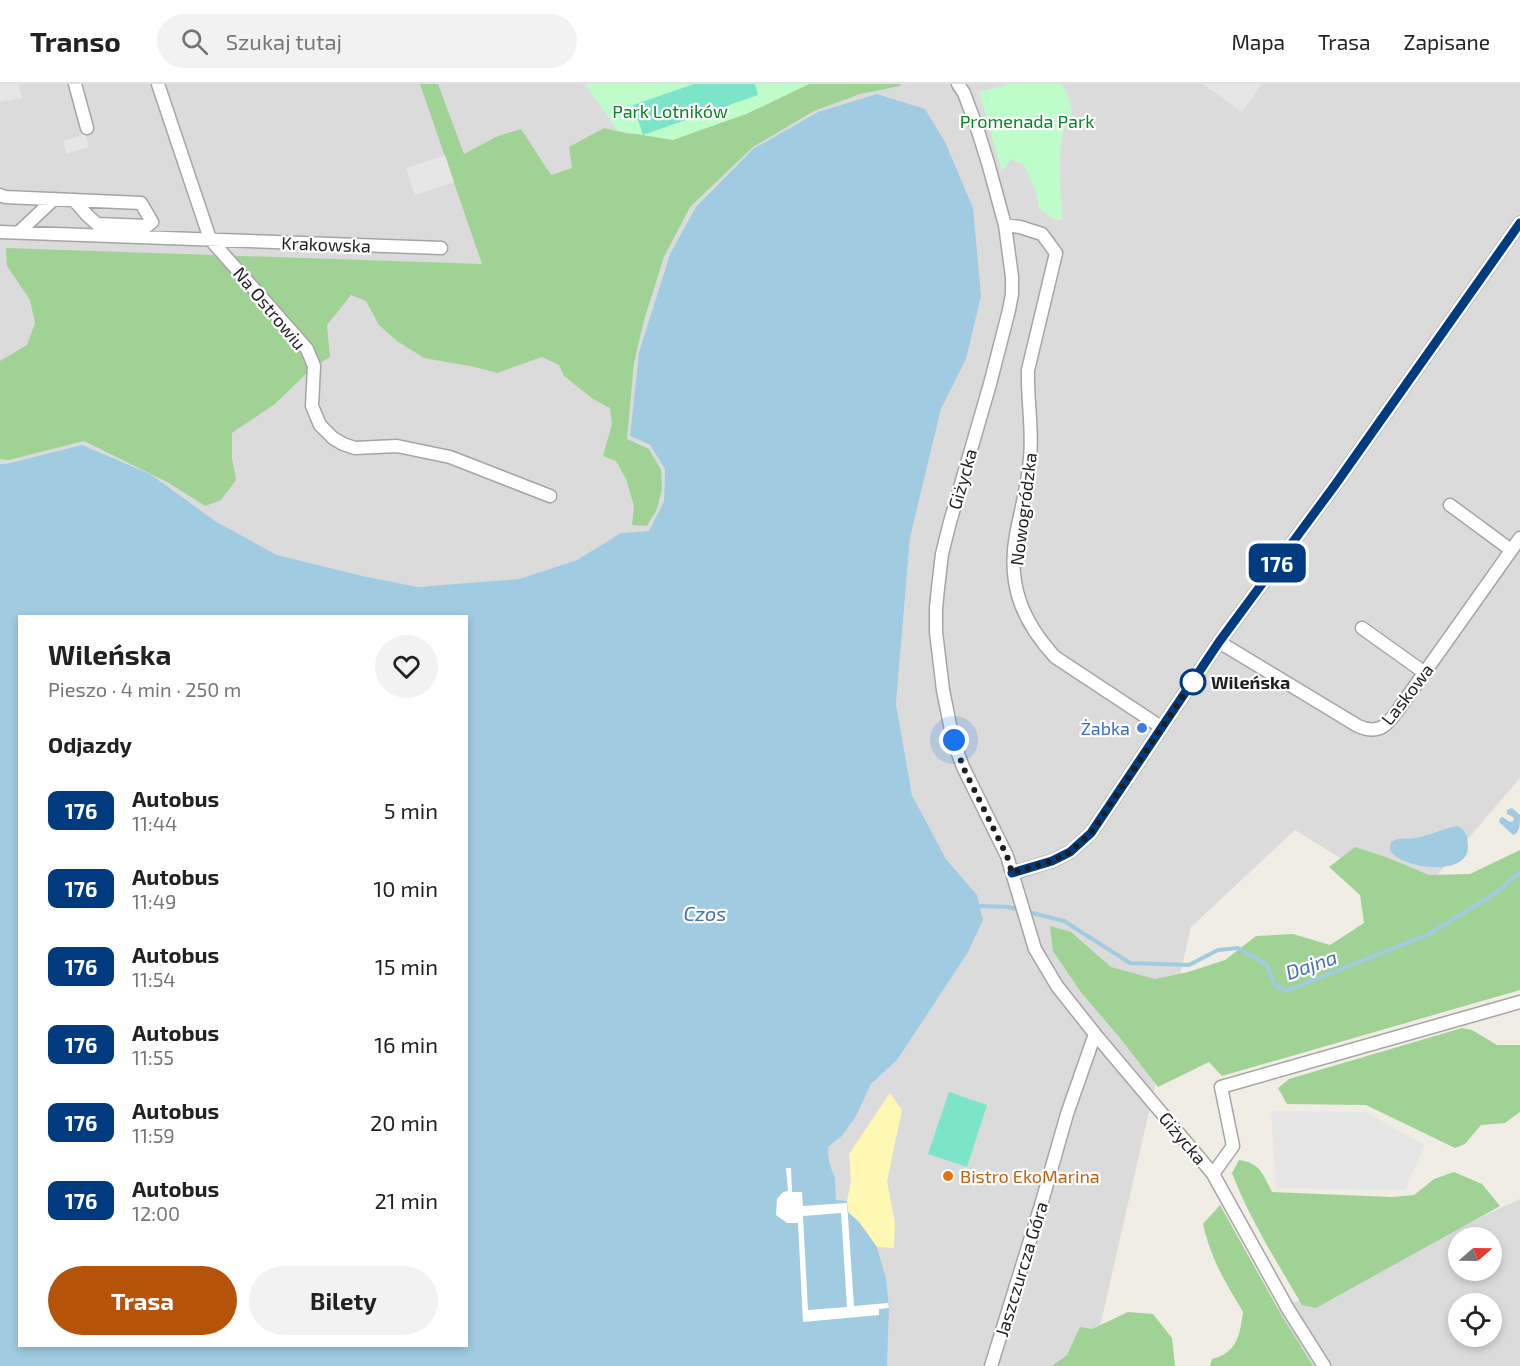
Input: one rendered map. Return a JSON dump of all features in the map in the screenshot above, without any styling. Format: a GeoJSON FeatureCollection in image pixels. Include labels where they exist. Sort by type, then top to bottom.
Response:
{"type":"FeatureCollection","features":[{"type":"Feature","properties":{"kind":"street"},"geometry":{"type":"LineString","coordinates":[[75,84],[87,128]]}},
{"type":"Feature","properties":{"kind":"street"},"geometry":{"type":"LineString","coordinates":[[159,84],[210,239]]}},
{"type":"Feature","properties":{"kind":"street","name":"Giżycka"},"geometry":{"type":"LineString","coordinates":[[961,87],[977,128],[1005,225],[1012,277],[1009,310],[942,554],[936,608],[936,632],[943,690],[954,740],[963,767],[1007,856],[1035,949],[1057,986],[1213,1174],[1288,1309],[1324,1366]]}},
{"type":"Feature","properties":{"kind":"street"},"geometry":{"type":"LineString","coordinates":[[0,195],[141,203],[152,222],[147,226],[97,224],[74,200]]}},
{"type":"Feature","properties":{"kind":"street"},"geometry":{"type":"LineString","coordinates":[[18,233],[54,199]]}},
{"type":"Feature","properties":{"kind":"street"},"geometry":{"type":"LineString","coordinates":[[1012,873],[1052,861],[1070,852],[1091,833],[1219,642],[1335,485],[1520,223]]}},
{"type":"Feature","properties":{"kind":"street","name":"Nowogródzka"},"geometry":{"type":"LineString","coordinates":[[1005,225],[1042,234],[1056,253],[1028,370],[1030,458],[1013,561],[1015,584],[1020,603],[1029,622],[1055,657],[1161,726]]}},
{"type":"Feature","properties":{"kind":"street","name":"Krakowska"},"geometry":{"type":"LineString","coordinates":[[0,232],[441,248]]}},
{"type":"Feature","properties":{"kind":"street","name":"Na Ostrowiu"},"geometry":{"type":"LineString","coordinates":[[210,239],[307,349],[314,366],[312,406],[320,425],[333,438],[355,448],[397,446],[450,458],[550,496]]}},
{"type":"Feature","properties":{"kind":"street"},"geometry":{"type":"LineString","coordinates":[[1450,505],[1511,550]]}},
{"type":"Feature","properties":{"kind":"street","name":"Laskowa"},"geometry":{"type":"LineString","coordinates":[[1219,642],[1366,730],[1383,728],[1425,673],[1520,538]]}},
{"type":"Feature","properties":{"kind":"street"},"geometry":{"type":"LineString","coordinates":[[1362,628],[1425,673]]}},
{"type":"Feature","properties":{"kind":"street"},"geometry":{"type":"LineString","coordinates":[[1213,1174],[1233,1146],[1221,1087],[1520,1002]]}},
{"type":"Feature","properties":{"kind":"street","name":"Jaszczurcza Góra"},"geometry":{"type":"LineString","coordinates":[[991,1366],[1067,1114],[1095,1034]]}},
{"type":"Feature","properties":{"kind":"shaded area"},"geometry":{"type":"Polygon","coordinates":[[[0,84],[1520,84],[1520,778],[1413,903],[1295,830],[1191,927],[1091,1366],[887,1366],[889,1308],[886,1278],[877,1247],[859,1222],[836,1201],[835,1178],[829,1162],[828,1147],[842,1136],[856,1116],[871,1084],[897,1060],[967,954],[977,895],[946,859],[912,795],[896,704],[910,538],[941,409],[966,359],[670,254],[639,352],[630,436],[650,445],[665,469],[664,501],[649,531],[621,534],[577,560],[519,579],[418,587],[277,555],[215,521],[0,464],[0,84]]]}},
{"type":"Feature","properties":{"kind":"shaded area"},"geometry":{"type":"Polygon","coordinates":[[[0,84],[19,84],[22,98],[0,102],[0,84]]]}},
{"type":"Feature","properties":{"kind":"shaded area"},"geometry":{"type":"Polygon","coordinates":[[[1203,84],[1262,84],[1242,112],[1203,84]]]}},
{"type":"Feature","properties":{"kind":"shaded area"},"geometry":{"type":"Polygon","coordinates":[[[85,134],[89,147],[67,154],[63,141],[85,134]]]}},
{"type":"Feature","properties":{"kind":"shaded area"},"geometry":{"type":"Polygon","coordinates":[[[445,155],[454,182],[415,195],[406,168],[445,155]]]}},
{"type":"Feature","properties":{"kind":"shaded area"},"geometry":{"type":"Polygon","coordinates":[[[1271,1111],[1365,1112],[1425,1145],[1405,1190],[1276,1188],[1271,1111]]]}},
{"type":"Feature","properties":{"kind":"shaded area"},"geometry":{"type":"Polygon","coordinates":[[[1520,1199],[1520,1366],[1300,1366],[1267,1315],[1448,1232],[1448,1281],[1502,1281],[1502,1227],[1459,1227],[1520,1199]]]}},
{"type":"Feature","properties":{"kind":"green space"},"geometry":{"type":"Polygon","coordinates":[[[420,84],[438,84],[464,154],[498,136],[521,129],[551,175],[572,168],[569,147],[604,128],[630,134],[746,114],[809,84],[901,84],[860,94],[814,111],[753,147],[690,207],[664,257],[644,320],[634,363],[627,439],[649,449],[661,470],[662,489],[657,509],[647,526],[632,525],[634,506],[626,479],[616,461],[603,456],[612,424],[610,408],[593,399],[564,376],[559,365],[542,357],[497,373],[424,358],[397,341],[379,325],[366,301],[351,295],[327,325],[330,357],[310,370],[275,404],[232,433],[232,458],[236,480],[221,500],[205,506],[169,483],[84,441],[9,460],[0,459],[0,361],[27,345],[35,323],[30,300],[7,266],[6,248],[482,264],[420,84]]]}},
{"type":"Feature","properties":{"kind":"green space","name":"Park Lotników"},"geometry":{"type":"Polygon","coordinates":[[[585,84],[809,84],[746,114],[673,140],[618,131],[585,84]]]}},
{"type":"Feature","properties":{"kind":"green space"},"geometry":{"type":"Polygon","coordinates":[[[694,84],[755,84],[758,95],[643,135],[633,105],[694,84]]]}},
{"type":"Feature","properties":{"kind":"green space","name":"Promenada Park"},"geometry":{"type":"Polygon","coordinates":[[[1011,84],[1061,84],[1071,105],[1073,120],[1066,122],[1061,145],[1062,220],[1055,220],[1039,208],[1036,192],[1024,165],[1011,159],[1002,171],[979,92],[1011,84]]]}},
{"type":"Feature","properties":{"kind":"green space"},"geometry":{"type":"Polygon","coordinates":[[[1355,847],[1429,875],[1470,874],[1520,850],[1520,990],[1222,1076],[1209,1062],[1158,1087],[1080,991],[1053,951],[1050,926],[1071,932],[1111,967],[1155,979],[1188,972],[1225,960],[1256,936],[1293,934],[1330,945],[1364,923],[1360,895],[1329,867],[1355,847]]]}},
{"type":"Feature","properties":{"kind":"green space"},"geometry":{"type":"Polygon","coordinates":[[[1462,1028],[1472,1030],[1497,1045],[1520,1045],[1520,1112],[1505,1123],[1481,1125],[1465,1144],[1455,1148],[1366,1105],[1287,1104],[1278,1088],[1289,1079],[1462,1028]]]}},
{"type":"Feature","properties":{"kind":"green space"},"geometry":{"type":"Polygon","coordinates":[[[949,1092],[987,1105],[967,1167],[928,1154],[949,1092]]]}},
{"type":"Feature","properties":{"kind":"green space"},"geometry":{"type":"Polygon","coordinates":[[[1239,1160],[1257,1167],[1272,1192],[1392,1197],[1414,1195],[1434,1179],[1454,1172],[1482,1184],[1500,1206],[1462,1227],[1448,1227],[1448,1235],[1316,1308],[1302,1305],[1255,1224],[1232,1173],[1239,1160]]]}},
{"type":"Feature","properties":{"kind":"green space"},"geometry":{"type":"Polygon","coordinates":[[[1220,1205],[1282,1316],[1313,1366],[1210,1366],[1212,1359],[1227,1352],[1236,1342],[1243,1312],[1214,1259],[1203,1224],[1220,1205]]]}},
{"type":"Feature","properties":{"kind":"green space"},"geometry":{"type":"Polygon","coordinates":[[[1128,1312],[1153,1314],[1172,1338],[1175,1366],[1052,1366],[1067,1355],[1080,1327],[1092,1329],[1128,1312]]]}},
{"type":"Feature","properties":{"kind":"sand"},"geometry":{"type":"Polygon","coordinates":[[[890,1093],[902,1110],[887,1181],[895,1223],[894,1248],[877,1247],[859,1222],[848,1212],[847,1201],[851,1181],[849,1154],[890,1093]]]}},
{"type":"Feature","properties":{"kind":"water","name":"Czos"},"geometry":{"type":"Polygon","coordinates":[[[877,94],[925,109],[945,142],[973,208],[981,296],[966,359],[941,409],[910,538],[896,704],[912,795],[946,859],[977,895],[983,920],[967,954],[897,1060],[871,1084],[856,1116],[842,1136],[828,1147],[829,1162],[835,1178],[836,1200],[847,1201],[848,1212],[859,1222],[877,1247],[886,1278],[889,1308],[887,1366],[0,1366],[0,464],[82,445],[150,474],[215,521],[277,555],[418,587],[519,579],[577,560],[621,533],[649,531],[664,501],[665,469],[650,445],[630,436],[639,352],[670,254],[696,207],[753,149],[818,112],[877,94]]]}},
{"type":"Feature","properties":{"kind":"water"},"geometry":{"type":"Polygon","coordinates":[[[1512,808],[1520,815],[1520,825],[1513,835],[1499,822],[1503,817],[1508,821],[1514,820],[1507,814],[1507,810],[1512,808]]]}},
{"type":"Feature","properties":{"kind":"water"},"geometry":{"type":"Polygon","coordinates":[[[1458,826],[1466,834],[1468,846],[1465,856],[1458,863],[1433,867],[1419,866],[1396,857],[1390,850],[1391,842],[1395,840],[1421,837],[1458,826]]]}},
{"type":"Feature","properties":{"kind":"pier"},"geometry":{"type":"Polygon","coordinates":[[[786,1168],[791,1168],[792,1192],[802,1192],[803,1206],[847,1203],[854,1306],[888,1303],[889,1308],[879,1309],[879,1315],[803,1322],[798,1223],[787,1223],[776,1215],[777,1199],[783,1192],[788,1191],[786,1168]],[[841,1213],[803,1216],[808,1310],[847,1307],[841,1213]]]}},
{"type":"Feature","properties":{"kind":"waterway","name":"Dajna"},"geometry":{"type":"LineString","coordinates":[[1028,912],[1064,921],[1130,963],[1189,965],[1218,950],[1238,948],[1267,965],[1275,985],[1286,991],[1429,934],[1500,890],[1520,872]]}},
{"type":"Feature","properties":{"kind":"waterway","name":"Dajna"},"geometry":{"type":"LineString","coordinates":[[980,906],[1021,910]]}},
{"type":"Feature","properties":{"kind":"bus line","name":"176"},"geometry":{"type":"LineString","coordinates":[[1012,873],[1052,861],[1070,852],[1091,833],[1219,642],[1335,485],[1520,223]]}},
{"type":"Feature","properties":{"kind":"place","name":"Wileńska"},"geometry":{"type":"Point","coordinates":[1193,682]}},
{"type":"Feature","properties":{"kind":"place","name":"Żabka"},"geometry":{"type":"Point","coordinates":[1142,728]}},
{"type":"Feature","properties":{"kind":"place","name":"Bistro EkoMarina"},"geometry":{"type":"Point","coordinates":[948,1176]}},
{"type":"Feature","properties":{"kind":"route"},"geometry":{"type":"LineString","coordinates":[[954,740],[963,767],[1007,856],[1012,873],[1052,861],[1070,852],[1091,833],[1196,677],[1193,682]]}}]}
